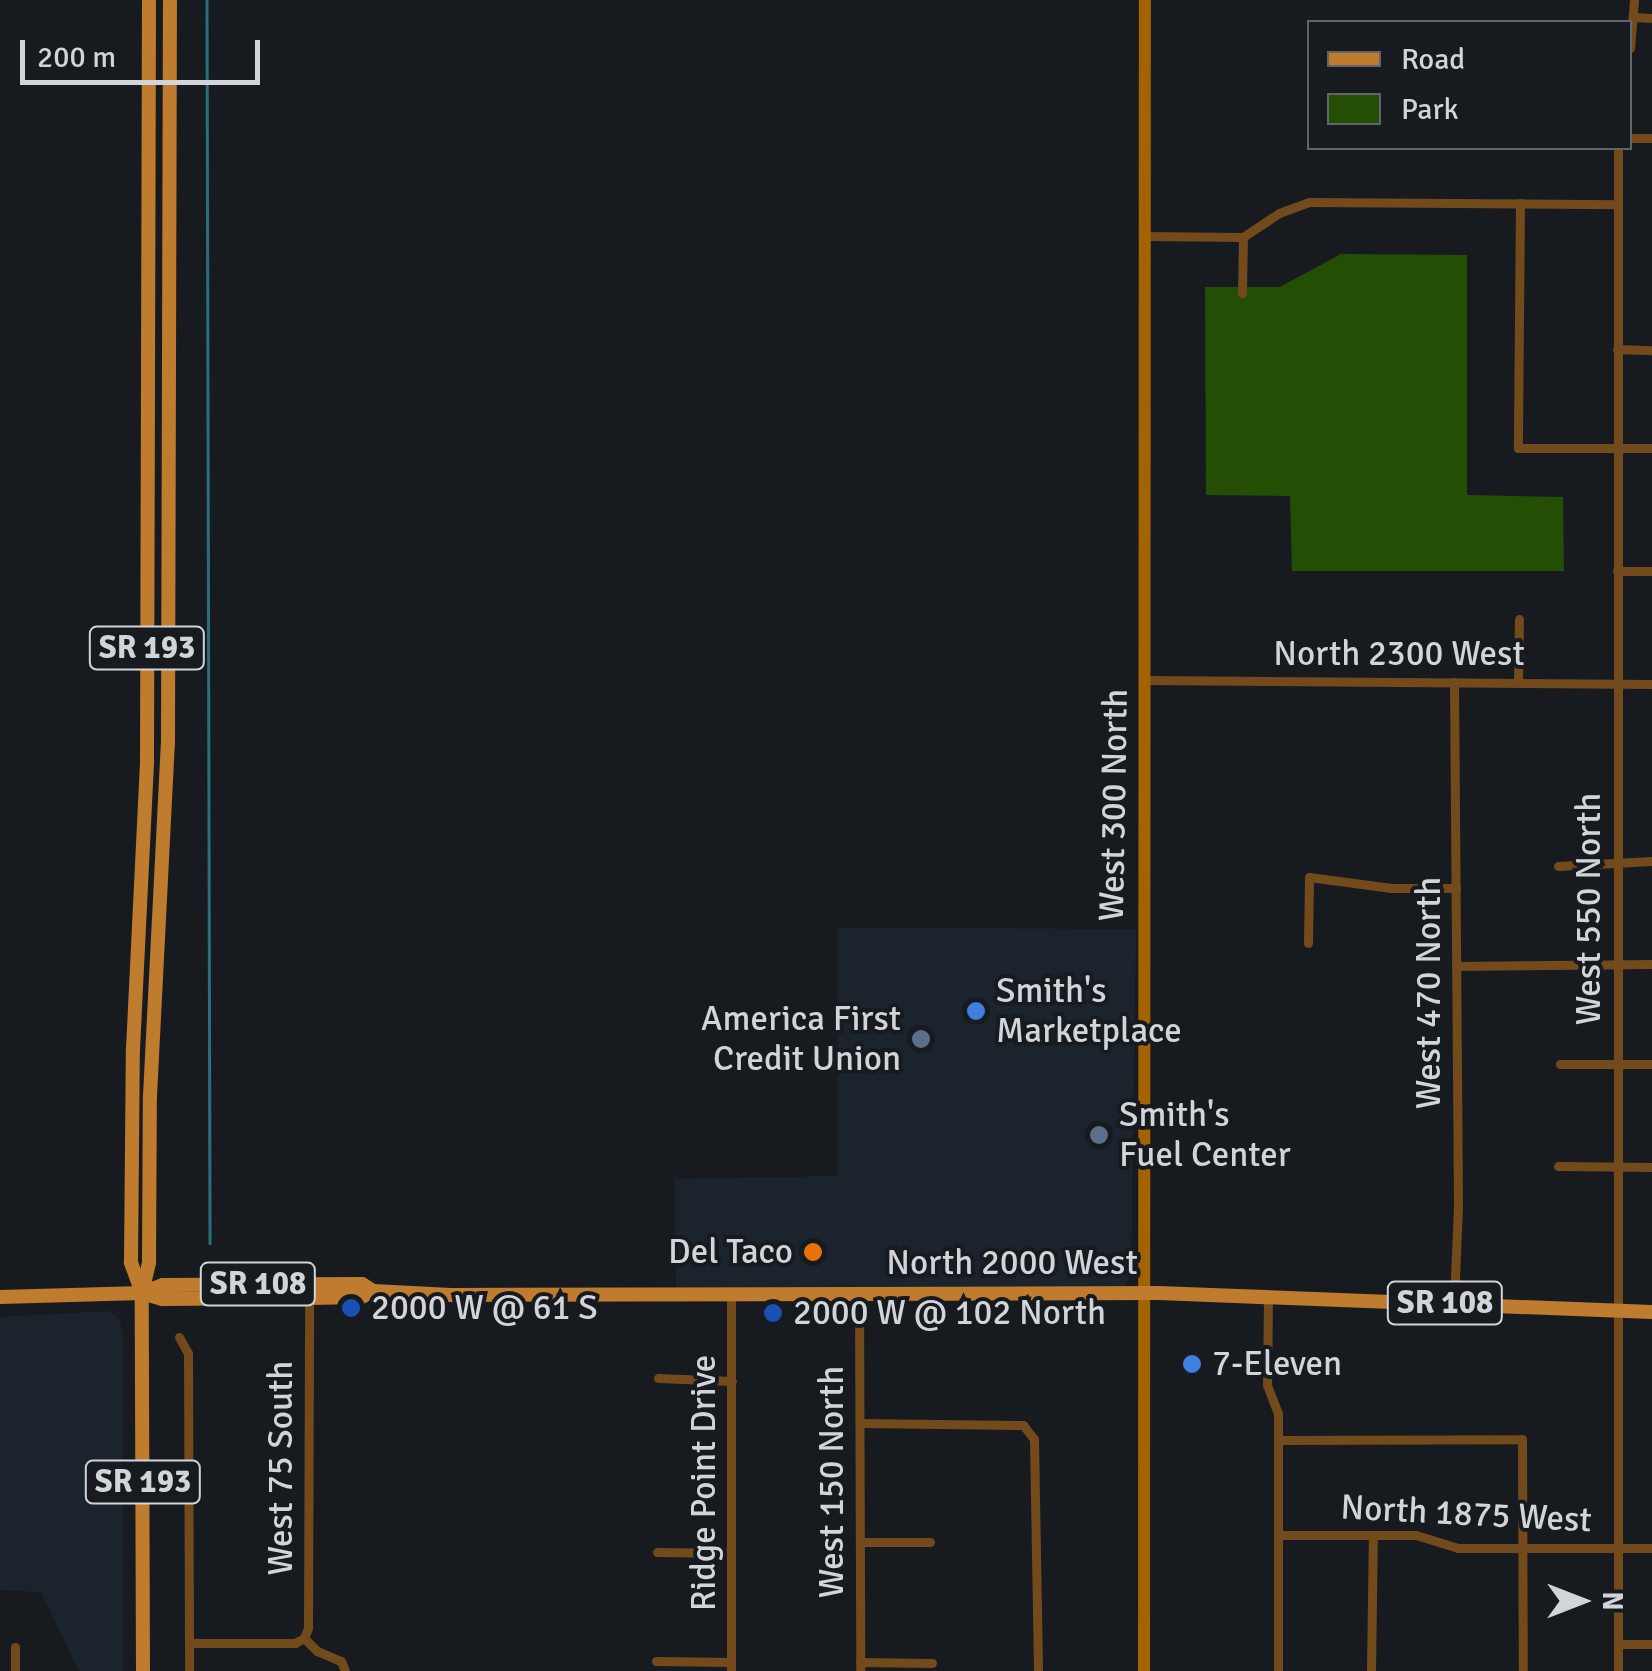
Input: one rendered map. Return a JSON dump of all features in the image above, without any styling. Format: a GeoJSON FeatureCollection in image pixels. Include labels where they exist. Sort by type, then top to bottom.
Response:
{"type":"FeatureCollection","features":[{"type":"Feature","properties":{"kind":"main road","name":"SR 193"},"geometry":{"type":"LineString","coordinates":[[142,1293],[133,1271],[131,1242],[133,1049],[147,759],[148,0]]}},
{"type":"Feature","properties":{"kind":"main road","name":"SR 193"},"geometry":{"type":"LineString","coordinates":[[143,1671],[142,1293],[149,1262],[151,1079],[168,743],[170,0]]}},
{"type":"Feature","properties":{"kind":"main road","name":"West 300 North"},"geometry":{"type":"LineString","coordinates":[[1144,1671],[1145,0]]}},
{"type":"Feature","properties":{"kind":"main road","name":"North 2000 West"},"geometry":{"type":"LineString","coordinates":[[142,1293],[163,1285],[197,1284],[362,1284],[373,1291]]}},
{"type":"Feature","properties":{"kind":"main road","name":"North 2000 West"},"geometry":{"type":"LineString","coordinates":[[0,1296],[142,1293],[162,1299],[309,1298],[362,1297],[373,1291],[1143,1294],[1652,1312]]}},
{"type":"Feature","properties":{"kind":"street"},"geometry":{"type":"LineString","coordinates":[[1632,33],[1634,0]]}},
{"type":"Feature","properties":{"kind":"street"},"geometry":{"type":"LineString","coordinates":[[1634,18],[1652,18]]}},
{"type":"Feature","properties":{"kind":"street","name":"West 550 North"},"geometry":{"type":"LineString","coordinates":[[1618,150],[1618,1671]]}},
{"type":"Feature","properties":{"kind":"street"},"geometry":{"type":"LineString","coordinates":[[1144,236],[1242,237],[1278,213],[1309,202],[1618,204]]}},
{"type":"Feature","properties":{"kind":"street"},"geometry":{"type":"LineString","coordinates":[[1520,204],[1518,448],[1652,448]]}},
{"type":"Feature","properties":{"kind":"street"},"geometry":{"type":"LineString","coordinates":[[1242,237],[1242,293]]}},
{"type":"Feature","properties":{"kind":"street"},"geometry":{"type":"LineString","coordinates":[[1617,349],[1652,350]]}},
{"type":"Feature","properties":{"kind":"street"},"geometry":{"type":"LineString","coordinates":[[1617,571],[1652,571]]}},
{"type":"Feature","properties":{"kind":"street"},"geometry":{"type":"LineString","coordinates":[[1518,682],[1519,619]]}},
{"type":"Feature","properties":{"kind":"street","name":"North 2300 West"},"geometry":{"type":"LineString","coordinates":[[1145,680],[1652,684]]}},
{"type":"Feature","properties":{"kind":"street","name":"West 470 North"},"geometry":{"type":"LineString","coordinates":[[1454,682],[1458,1206],[1454,1303]]}},
{"type":"Feature","properties":{"kind":"street"},"geometry":{"type":"LineString","coordinates":[[1558,866],[1652,861]]}},
{"type":"Feature","properties":{"kind":"street"},"geometry":{"type":"LineString","coordinates":[[1308,943],[1309,877],[1391,888],[1456,888]]}},
{"type":"Feature","properties":{"kind":"street"},"geometry":{"type":"LineString","coordinates":[[1456,966],[1652,964]]}},
{"type":"Feature","properties":{"kind":"street"},"geometry":{"type":"LineString","coordinates":[[1560,1064],[1652,1064]]}},
{"type":"Feature","properties":{"kind":"street"},"geometry":{"type":"LineString","coordinates":[[1558,1166],[1652,1167]]}},
{"type":"Feature","properties":{"kind":"street","name":"West 150 North"},"geometry":{"type":"LineString","coordinates":[[859,1293],[860,1667]]}},
{"type":"Feature","properties":{"kind":"street","name":"Ridge Point Drive"},"geometry":{"type":"LineString","coordinates":[[731,1294],[731,1666]]}},
{"type":"Feature","properties":{"kind":"street"},"geometry":{"type":"LineString","coordinates":[[1268,1296],[1267,1385],[1278,1414],[1278,1671]]}},
{"type":"Feature","properties":{"kind":"street","name":"West 75 South"},"geometry":{"type":"LineString","coordinates":[[304,1638],[308,1628],[309,1298]]}},
{"type":"Feature","properties":{"kind":"street"},"geometry":{"type":"LineString","coordinates":[[180,1337],[188,1352],[189,1671]]}},
{"type":"Feature","properties":{"kind":"street"},"geometry":{"type":"LineString","coordinates":[[658,1378],[732,1381]]}},
{"type":"Feature","properties":{"kind":"street"},"geometry":{"type":"LineString","coordinates":[[860,1422],[1023,1425],[1034,1439],[1038,1671]]}},
{"type":"Feature","properties":{"kind":"street"},"geometry":{"type":"LineString","coordinates":[[1278,1440],[1522,1439],[1523,1671]]}},
{"type":"Feature","properties":{"kind":"street","name":"North 1875 West"},"geometry":{"type":"LineString","coordinates":[[1278,1535],[1416,1536],[1458,1548],[1652,1548]]}},
{"type":"Feature","properties":{"kind":"street"},"geometry":{"type":"LineString","coordinates":[[1372,1671],[1373,1535]]}},
{"type":"Feature","properties":{"kind":"street"},"geometry":{"type":"LineString","coordinates":[[860,1542],[930,1542]]}},
{"type":"Feature","properties":{"kind":"street"},"geometry":{"type":"LineString","coordinates":[[657,1552],[732,1553]]}},
{"type":"Feature","properties":{"kind":"street"},"geometry":{"type":"LineString","coordinates":[[189,1643],[295,1643],[304,1638],[317,1652],[341,1662],[345,1671]]}},
{"type":"Feature","properties":{"kind":"street"},"geometry":{"type":"LineString","coordinates":[[1618,1644],[1652,1644]]}},
{"type":"Feature","properties":{"kind":"street"},"geometry":{"type":"LineString","coordinates":[[14,1671],[15,1647]]}},
{"type":"Feature","properties":{"kind":"street"},"geometry":{"type":"LineString","coordinates":[[656,1661],[731,1666]]}},
{"type":"Feature","properties":{"kind":"street"},"geometry":{"type":"LineString","coordinates":[[860,1667],[932,1663]]}},
{"type":"Feature","properties":{"kind":"shaded area"},"geometry":{"type":"Polygon","coordinates":[[[838,928],[1136,929],[1131,1273],[1126,1286],[676,1287],[675,1179],[838,1176],[838,928]]]}},
{"type":"Feature","properties":{"kind":"shaded area"},"geometry":{"type":"Polygon","coordinates":[[[110,1311],[120,1321],[123,1337],[123,1671],[79,1671],[41,1592],[0,1590],[0,1317],[110,1311]]]}},
{"type":"Feature","properties":{"kind":"green space"},"geometry":{"type":"Polygon","coordinates":[[[1341,254],[1467,255],[1467,495],[1563,497],[1564,571],[1292,571],[1290,496],[1206,495],[1205,287],[1280,287],[1341,254]]]}},
{"type":"Feature","properties":{"kind":"waterway"},"geometry":{"type":"LineString","coordinates":[[207,0],[210,1243]]}},
{"type":"Feature","properties":{"kind":"place","name":"Smith's Marketplace"},"geometry":{"type":"Point","coordinates":[976,1011]}},
{"type":"Feature","properties":{"kind":"place","name":"America First Credit Union"},"geometry":{"type":"Point","coordinates":[921,1039]}},
{"type":"Feature","properties":{"kind":"place","name":"Smith's Fuel Center"},"geometry":{"type":"Point","coordinates":[1099,1135]}},
{"type":"Feature","properties":{"kind":"place","name":"Del Taco"},"geometry":{"type":"Point","coordinates":[813,1252]}},
{"type":"Feature","properties":{"kind":"place","name":"2000 W @ 61 S"},"geometry":{"type":"Point","coordinates":[351,1308]}},
{"type":"Feature","properties":{"kind":"place","name":"2000 W @ 102 North"},"geometry":{"type":"Point","coordinates":[773,1313]}},
{"type":"Feature","properties":{"kind":"place","name":"7-Eleven"},"geometry":{"type":"Point","coordinates":[1192,1364]}}]}
